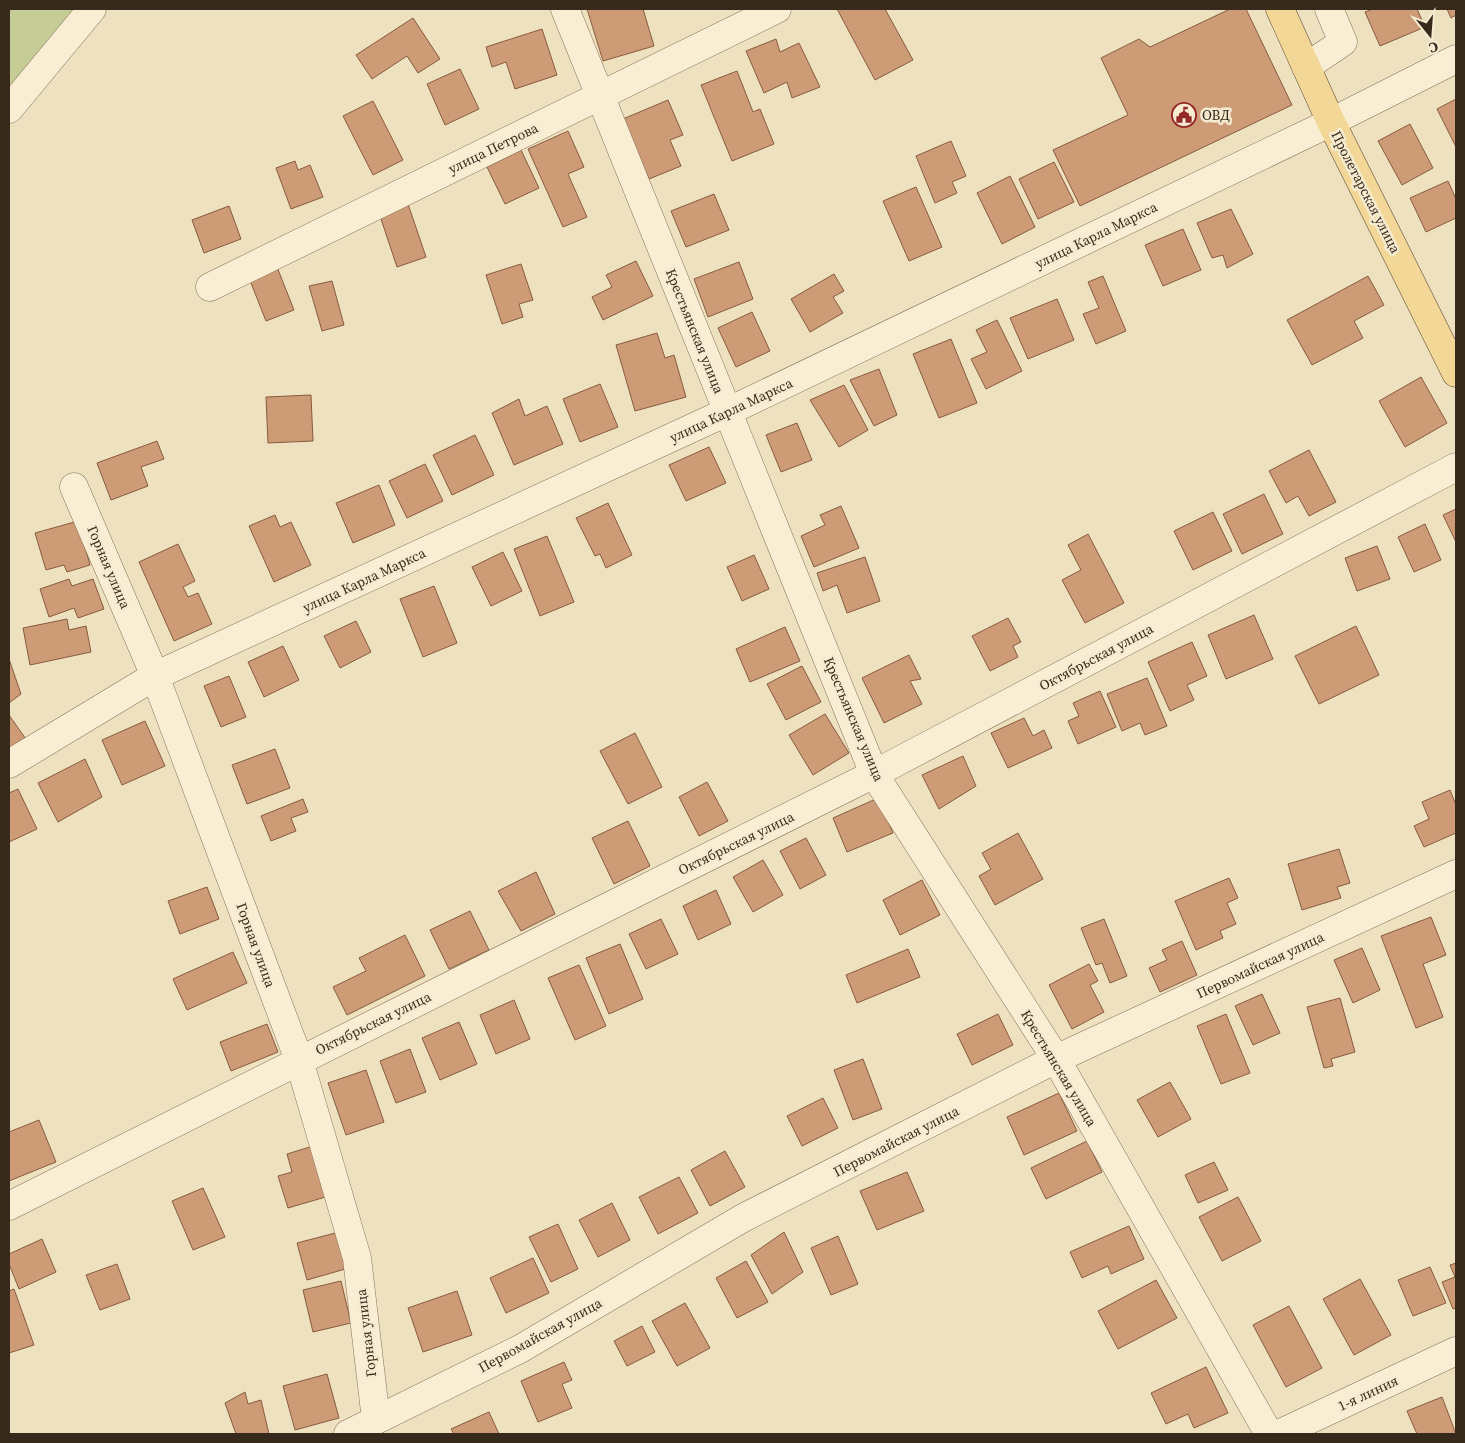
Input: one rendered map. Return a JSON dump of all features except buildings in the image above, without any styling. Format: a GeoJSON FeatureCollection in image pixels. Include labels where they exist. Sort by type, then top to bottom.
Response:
{"type":"FeatureCollection","features":[{"type":"Feature","properties":{"kind":"main road","name":"Пролетарская улица"},"geometry":{"type":"LineString","coordinates":[[1280,9],[1331,122],[1456,373]]}},
{"type":"Feature","properties":{"kind":"street"},"geometry":{"type":"LineString","coordinates":[[9,109],[92,9]]}},
{"type":"Feature","properties":{"kind":"street","name":"Крестьянская улица"},"geometry":{"type":"LineString","coordinates":[[565,9],[729,411],[874,774],[1056,1059],[1269,1434]]}},
{"type":"Feature","properties":{"kind":"street","name":"улица Петрова"},"geometry":{"type":"LineString","coordinates":[[210,287],[777,9]]}},
{"type":"Feature","properties":{"kind":"street"},"geometry":{"type":"LineString","coordinates":[[1306,67],[1343,42],[1329,9]]}},
{"type":"Feature","properties":{"kind":"street","name":"улица Карла Маркса"},"geometry":{"type":"LineString","coordinates":[[9,764],[155,676],[729,411],[1331,122],[1456,59]]}},
{"type":"Feature","properties":{"kind":"street","name":"Октябрьская улица"},"geometry":{"type":"LineString","coordinates":[[9,1206],[874,774],[1456,468]]}},
{"type":"Feature","properties":{"kind":"street","name":"Горная улица"},"geometry":{"type":"LineString","coordinates":[[74,487],[155,676],[299,1060],[357,1258],[376,1420]]}},
{"type":"Feature","properties":{"kind":"street","name":"Первомайская улица"},"geometry":{"type":"LineString","coordinates":[[348,1434],[520,1349],[743,1218],[1056,1059],[1456,874]]}},
{"type":"Feature","properties":{"kind":"street","name":"1-я линия"},"geometry":{"type":"LineString","coordinates":[[1279,1434],[1456,1351]]}},
{"type":"Feature","properties":{"kind":"green space"},"geometry":{"type":"Polygon","coordinates":[[[9,9],[95,9],[9,109],[9,9]]]}},
{"type":"Feature","properties":{"kind":"place","name":"ОВД"},"geometry":{"type":"Point","coordinates":[1184,115]}}]}
